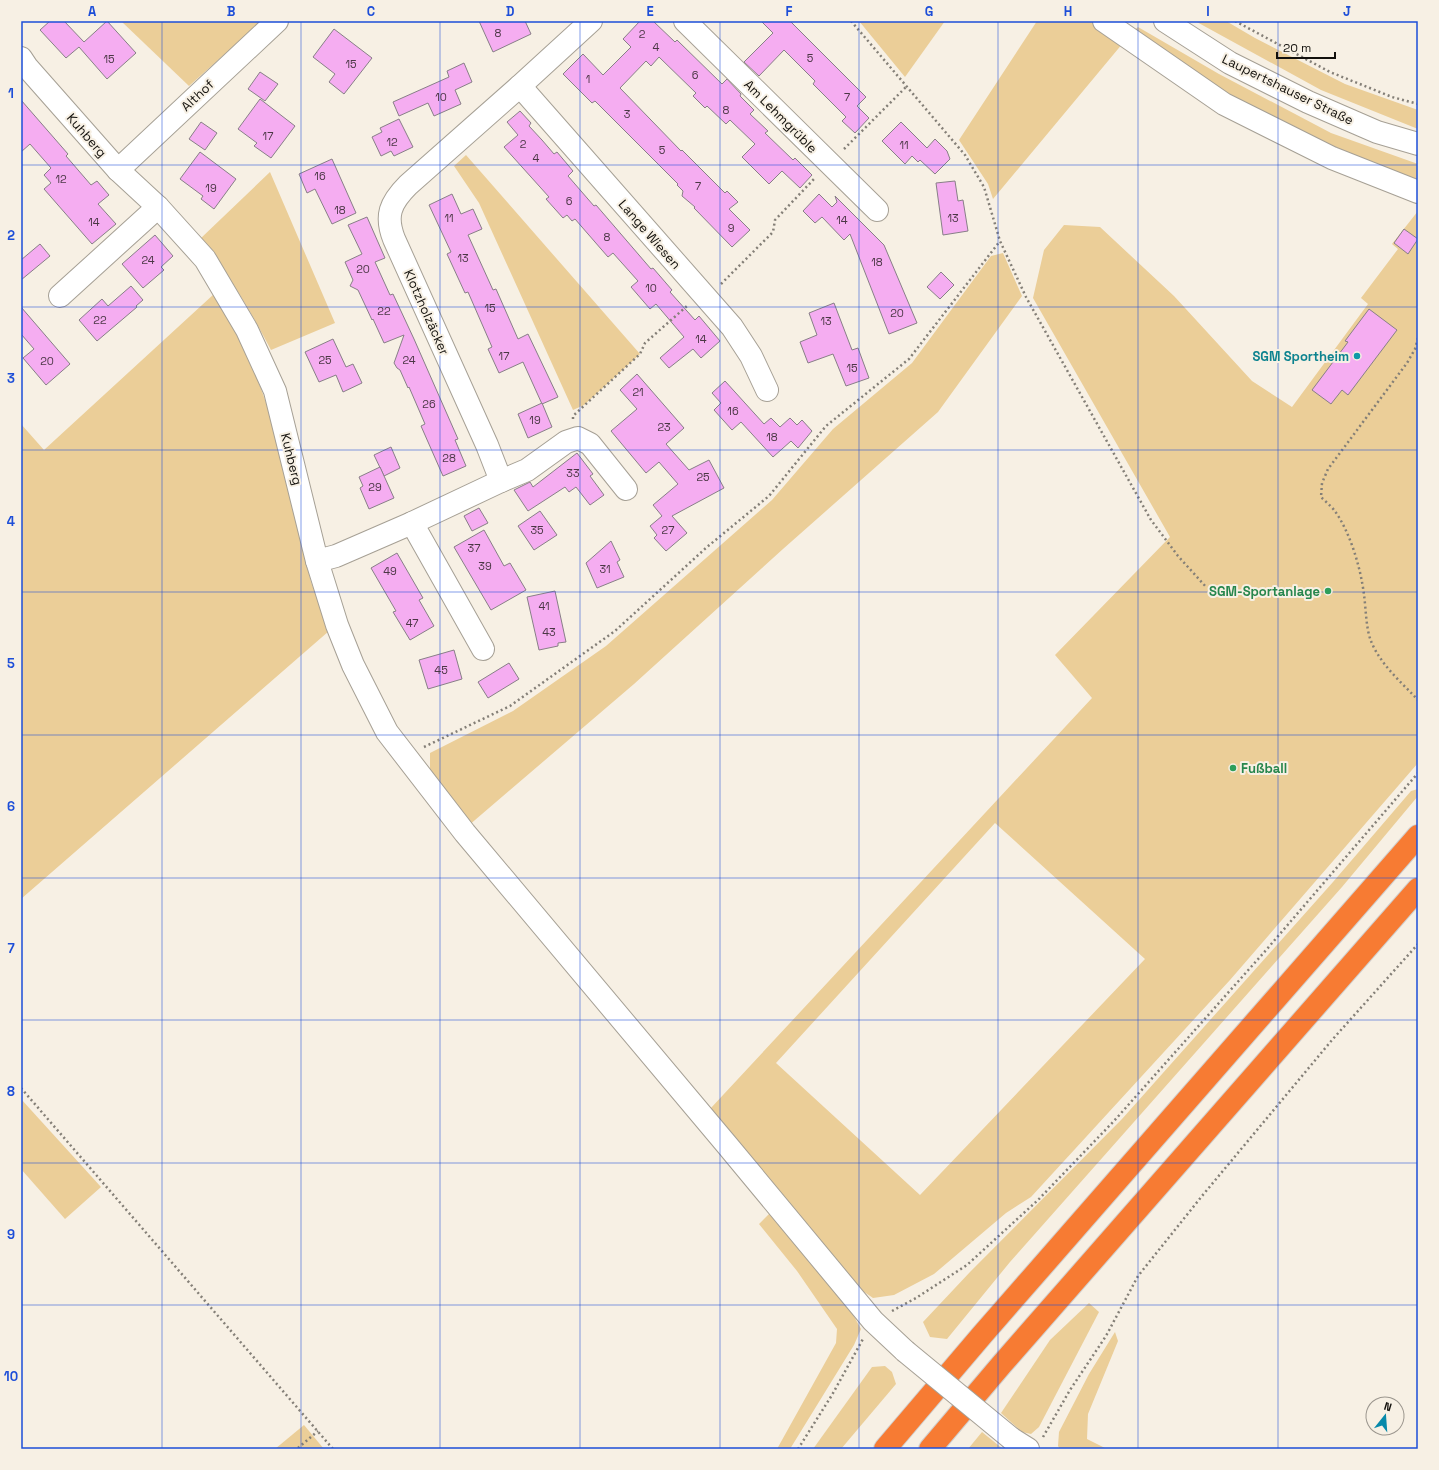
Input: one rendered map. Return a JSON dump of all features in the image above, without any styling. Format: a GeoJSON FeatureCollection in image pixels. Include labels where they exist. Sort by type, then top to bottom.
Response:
{"type":"FeatureCollection","features":[{"type":"Feature","properties":{"kind":"highway"},"geometry":{"type":"LineString","coordinates":[[885,1449],[982,1335],[1418,836]]}},
{"type":"Feature","properties":{"kind":"highway"},"geometry":{"type":"LineString","coordinates":[[930,1449],[1002,1364],[1418,889]]}},
{"type":"Feature","properties":{"kind":"street","name":"Althof"},"geometry":{"type":"LineString","coordinates":[[118,170],[277,21]]}},
{"type":"Feature","properties":{"kind":"street","name":"Klotzholzäcker"},"geometry":{"type":"LineString","coordinates":[[501,480],[487,445],[394,240],[389,226],[389,218],[400,193],[408,185],[591,21]]}},
{"type":"Feature","properties":{"kind":"street","name":"Am Lehmgrüble"},"geometry":{"type":"LineString","coordinates":[[685,21],[877,210]]}},
{"type":"Feature","properties":{"kind":"street"},"geometry":{"type":"LineString","coordinates":[[1104,21],[1224,104],[1332,158],[1418,192]]}},
{"type":"Feature","properties":{"kind":"street","name":"Laupertshauser Straße"},"geometry":{"type":"LineString","coordinates":[[1165,21],[1175,29],[1230,63],[1308,102],[1377,132],[1418,144]]}},
{"type":"Feature","properties":{"kind":"street","name":"Kuhberg"},"geometry":{"type":"LineString","coordinates":[[23,65],[118,170],[158,207],[205,259],[247,330],[275,390],[317,561],[337,625],[353,665],[387,732],[465,833],[873,1321],[905,1351],[1026,1444]]}},
{"type":"Feature","properties":{"kind":"street","name":"Lange Wiesen"},"geometry":{"type":"LineString","coordinates":[[520,86],[732,327],[751,356],[767,390]]}},
{"type":"Feature","properties":{"kind":"street"},"geometry":{"type":"LineString","coordinates":[[60,296],[158,207]]}},
{"type":"Feature","properties":{"kind":"street"},"geometry":{"type":"LineString","coordinates":[[317,561],[336,556],[412,523],[501,480],[527,470],[566,442],[578,438],[590,444],[626,489]]}},
{"type":"Feature","properties":{"kind":"street"},"geometry":{"type":"LineString","coordinates":[[412,523],[483,649]]}},
{"type":"Feature","properties":{"kind":"path"},"geometry":{"type":"LineString","coordinates":[[851,21],[965,155],[976,172],[984,187],[1000,240],[1026,297],[1151,520],[1178,556],[1207,588]]}},
{"type":"Feature","properties":{"kind":"path"},"geometry":{"type":"LineString","coordinates":[[1235,21],[1330,72],[1392,97],[1418,104]]}},
{"type":"Feature","properties":{"kind":"path"},"geometry":{"type":"LineString","coordinates":[[578,438],[573,416],[640,354],[645,343],[694,300],[714,290],[773,232],[775,220],[906,87]]}},
{"type":"Feature","properties":{"kind":"path"},"geometry":{"type":"LineString","coordinates":[[406,756],[510,706],[615,631],[707,546],[769,496],[826,426],[909,359],[1000,240]]}},
{"type":"Feature","properties":{"kind":"path"},"geometry":{"type":"LineString","coordinates":[[1418,338],[1415,349],[1407,363],[1328,469],[1322,483],[1321,497],[1334,510],[1345,529],[1355,556],[1363,589],[1370,639],[1376,653],[1392,673],[1418,700]]}},
{"type":"Feature","properties":{"kind":"path"},"geometry":{"type":"LineString","coordinates":[[798,1449],[832,1394],[873,1321],[916,1298],[968,1265],[1038,1200],[1124,1109],[1267,949],[1418,773]]}},
{"type":"Feature","properties":{"kind":"path"},"geometry":{"type":"LineString","coordinates":[[1026,1444],[1070,1390],[1106,1336],[1138,1276],[1207,1190],[1332,1040],[1418,944]]}},
{"type":"Feature","properties":{"kind":"path"},"geometry":{"type":"LineString","coordinates":[[21,1088],[333,1449]]}},
{"type":"Feature","properties":{"kind":"path"},"geometry":{"type":"LineString","coordinates":[[298,1448],[318,1431]]}},
{"type":"Feature","properties":{"kind":"shaded area"},"geometry":{"type":"Polygon","coordinates":[[[121,21],[262,21],[189,86],[121,21]]]}},
{"type":"Feature","properties":{"kind":"shaded area"},"geometry":{"type":"Polygon","coordinates":[[[859,21],[945,21],[905,77],[859,21]]]}},
{"type":"Feature","properties":{"kind":"shaded area"},"geometry":{"type":"Polygon","coordinates":[[[1037,21],[1095,21],[1123,43],[993,199],[988,184],[959,140],[1037,21]]]}},
{"type":"Feature","properties":{"kind":"shaded area"},"geometry":{"type":"Polygon","coordinates":[[[1195,21],[1226,21],[1255,38],[1345,84],[1418,110],[1418,129],[1321,90],[1195,21]]]}},
{"type":"Feature","properties":{"kind":"shaded area"},"geometry":{"type":"Polygon","coordinates":[[[1138,27],[1219,74],[1331,133],[1418,164],[1418,183],[1335,154],[1225,98],[1129,35],[1138,27]]]}},
{"type":"Feature","properties":{"kind":"shaded area"},"geometry":{"type":"Polygon","coordinates":[[[466,155],[640,354],[584,405],[573,410],[479,203],[454,166],[466,155]]]}},
{"type":"Feature","properties":{"kind":"shaded area"},"geometry":{"type":"Polygon","coordinates":[[[270,172],[335,323],[271,350],[238,293],[220,265],[200,239],[270,172]]]}},
{"type":"Feature","properties":{"kind":"shaded area"},"geometry":{"type":"Polygon","coordinates":[[[1418,211],[1418,763],[1230,980],[1031,1197],[1006,1213],[934,1274],[894,1295],[873,1298],[854,1285],[710,1109],[1092,698],[1055,655],[1170,537],[1033,298],[1044,250],[1064,225],[1100,227],[1174,296],[1252,381],[1292,407],[1368,304],[1361,298],[1398,249],[1392,244],[1418,211]],[[995,823],[776,1063],[920,1195],[1145,959],[995,823]]]}},
{"type":"Feature","properties":{"kind":"shaded area"},"geometry":{"type":"Polygon","coordinates":[[[1003,253],[1022,296],[938,412],[783,549],[634,684],[468,826],[430,779],[430,753],[513,711],[606,646],[772,500],[833,429],[912,363],[991,256],[1003,253]]]}},
{"type":"Feature","properties":{"kind":"shaded area"},"geometry":{"type":"Polygon","coordinates":[[[214,294],[237,332],[260,386],[278,436],[293,509],[311,582],[329,631],[21,899],[21,424],[44,450],[214,294]]]}},
{"type":"Feature","properties":{"kind":"shaded area"},"geometry":{"type":"Polygon","coordinates":[[[1418,789],[1418,796],[1342,887],[1010,1262],[947,1339],[930,1337],[923,1322],[970,1272],[1122,1119],[1333,882],[1411,791],[1418,789]]]}},
{"type":"Feature","properties":{"kind":"shaded area"},"geometry":{"type":"Polygon","coordinates":[[[21,1099],[101,1187],[65,1219],[21,1169],[21,1099]]]}},
{"type":"Feature","properties":{"kind":"shaded area"},"geometry":{"type":"Polygon","coordinates":[[[770,1213],[851,1311],[861,1329],[854,1345],[790,1449],[777,1449],[836,1343],[837,1329],[797,1271],[759,1224],[770,1213]]]}},
{"type":"Feature","properties":{"kind":"shaded area"},"geometry":{"type":"Polygon","coordinates":[[[1089,1303],[1099,1312],[1039,1427],[1031,1434],[1022,1432],[1001,1413],[1050,1340],[1089,1303]]]}},
{"type":"Feature","properties":{"kind":"shaded area"},"geometry":{"type":"Polygon","coordinates":[[[1115,1332],[1118,1341],[1088,1414],[1087,1439],[1107,1449],[1060,1449],[1058,1446],[1059,1432],[1089,1374],[1115,1332]]]}},
{"type":"Feature","properties":{"kind":"shaded area"},"geometry":{"type":"Polygon","coordinates":[[[885,1366],[892,1372],[896,1384],[841,1449],[813,1449],[872,1367],[885,1366]]]}},
{"type":"Feature","properties":{"kind":"shaded area"},"geometry":{"type":"Polygon","coordinates":[[[304,1425],[324,1449],[275,1449],[304,1425]]]}},
{"type":"Feature","properties":{"kind":"shaded area"},"geometry":{"type":"Polygon","coordinates":[[[982,1432],[1003,1449],[968,1449],[982,1432]]]}},
{"type":"Feature","properties":{"kind":"building"},"geometry":{"type":"Polygon","coordinates":[[[50,21],[64,21],[84,42],[107,21],[136,53],[107,79],[79,47],[66,58],[40,30],[50,21]]]}},
{"type":"Feature","properties":{"kind":"building"},"geometry":{"type":"Polygon","coordinates":[[[479,21],[525,21],[531,34],[493,52],[479,21]]]}},
{"type":"Feature","properties":{"kind":"building"},"geometry":{"type":"Polygon","coordinates":[[[640,21],[653,21],[675,42],[677,40],[722,84],[727,79],[741,94],[740,96],[754,110],[750,114],[768,131],[765,133],[793,160],[795,158],[812,175],[800,188],[782,171],[769,184],[742,157],[755,144],[730,120],[726,124],[707,106],[705,108],[693,96],[696,93],[659,57],[651,66],[646,61],[620,88],[681,151],[682,150],[725,193],[727,191],[738,202],[729,209],[750,230],[732,247],[694,208],[695,207],[682,196],[683,191],[677,185],[678,184],[595,101],[592,103],[563,74],[583,54],[603,75],[631,47],[623,39],[640,21]]]}},
{"type":"Feature","properties":{"kind":"building"},"geometry":{"type":"Polygon","coordinates":[[[761,21],[790,21],[866,97],[857,106],[869,118],[855,133],[842,121],[846,117],[813,84],[815,81],[784,50],[759,76],[744,62],[773,33],[761,21]]]}},
{"type":"Feature","properties":{"kind":"building"},"geometry":{"type":"Polygon","coordinates":[[[334,29],[372,58],[344,94],[329,82],[335,74],[313,57],[334,29]]]}},
{"type":"Feature","properties":{"kind":"building"},"geometry":{"type":"Polygon","coordinates":[[[464,63],[472,82],[455,90],[461,104],[434,116],[428,103],[399,116],[393,102],[449,77],[447,71],[464,63]]]}},
{"type":"Feature","properties":{"kind":"building"},"geometry":{"type":"Polygon","coordinates":[[[260,72],[278,84],[265,101],[248,89],[260,72]]]}},
{"type":"Feature","properties":{"kind":"building"},"geometry":{"type":"Polygon","coordinates":[[[260,99],[295,126],[271,158],[254,146],[257,143],[238,129],[260,99]]]}},
{"type":"Feature","properties":{"kind":"building"},"geometry":{"type":"Polygon","coordinates":[[[21,100],[68,154],[66,156],[91,185],[97,181],[109,195],[98,204],[116,224],[92,244],[44,189],[51,183],[44,175],[51,168],[30,144],[21,152],[21,100]]]}},
{"type":"Feature","properties":{"kind":"building"},"geometry":{"type":"Polygon","coordinates":[[[520,111],[531,123],[529,126],[554,154],[557,152],[573,171],[568,176],[594,206],[596,205],[651,269],[653,268],[672,290],[670,292],[695,320],[699,316],[720,341],[701,358],[693,349],[669,368],[660,358],[684,337],[656,304],[650,309],[631,287],[638,281],[613,253],[608,257],[575,219],[572,221],[567,215],[563,218],[546,199],[549,197],[504,147],[518,135],[507,122],[520,111]]]}},
{"type":"Feature","properties":{"kind":"building"},"geometry":{"type":"Polygon","coordinates":[[[399,119],[413,147],[394,156],[391,151],[381,156],[372,137],[382,132],[380,128],[399,119]]]}},
{"type":"Feature","properties":{"kind":"building"},"geometry":{"type":"Polygon","coordinates":[[[201,122],[217,133],[205,150],[189,139],[201,122]]]}},
{"type":"Feature","properties":{"kind":"building"},"geometry":{"type":"Polygon","coordinates":[[[901,122],[927,148],[935,139],[947,151],[950,159],[935,174],[920,160],[918,162],[912,156],[905,164],[882,141],[901,122]]]}},
{"type":"Feature","properties":{"kind":"building"},"geometry":{"type":"Polygon","coordinates":[[[200,152],[236,179],[214,209],[201,199],[203,196],[180,179],[200,152]]]}},
{"type":"Feature","properties":{"kind":"building"},"geometry":{"type":"Polygon","coordinates":[[[332,159],[356,213],[332,224],[315,189],[307,193],[299,174],[332,159]]]}},
{"type":"Feature","properties":{"kind":"building"},"geometry":{"type":"Polygon","coordinates":[[[955,181],[958,201],[963,200],[968,231],[943,235],[936,183],[955,181]]]}},
{"type":"Feature","properties":{"kind":"building"},"geometry":{"type":"Polygon","coordinates":[[[452,194],[461,214],[473,209],[482,229],[468,235],[493,290],[496,289],[518,339],[528,334],[558,397],[542,404],[523,362],[499,373],[488,349],[492,347],[468,292],[465,293],[447,254],[451,252],[429,205],[452,194]]]}},
{"type":"Feature","properties":{"kind":"building"},"geometry":{"type":"Polygon","coordinates":[[[819,194],[832,207],[837,202],[835,196],[884,245],[917,323],[889,334],[850,234],[844,240],[822,217],[815,223],[803,211],[819,194]]]}},
{"type":"Feature","properties":{"kind":"building"},"geometry":{"type":"Polygon","coordinates":[[[367,217],[385,258],[375,262],[390,295],[393,294],[414,339],[458,439],[455,440],[466,466],[443,476],[421,426],[425,424],[409,387],[408,388],[400,370],[394,363],[404,335],[384,343],[358,290],[350,286],[353,280],[345,262],[362,254],[348,225],[367,217]]]}},
{"type":"Feature","properties":{"kind":"building"},"geometry":{"type":"Polygon","coordinates":[[[1404,229],[1418,239],[1408,254],[1394,243],[1404,229]]]}},
{"type":"Feature","properties":{"kind":"building"},"geometry":{"type":"Polygon","coordinates":[[[155,235],[173,256],[161,267],[164,270],[143,288],[122,264],[155,235]]]}},
{"type":"Feature","properties":{"kind":"building"},"geometry":{"type":"Polygon","coordinates":[[[40,244],[50,256],[21,280],[21,260],[40,244]]]}},
{"type":"Feature","properties":{"kind":"building"},"geometry":{"type":"Polygon","coordinates":[[[941,272],[954,285],[940,299],[927,287],[941,272]]]}},
{"type":"Feature","properties":{"kind":"building"},"geometry":{"type":"Polygon","coordinates":[[[131,286],[143,300],[136,306],[137,307],[97,341],[79,320],[102,299],[108,306],[131,286]]]}},
{"type":"Feature","properties":{"kind":"building"},"geometry":{"type":"Polygon","coordinates":[[[834,303],[852,350],[858,348],[869,378],[846,386],[833,354],[808,363],[800,342],[817,335],[809,313],[834,303]]]}},
{"type":"Feature","properties":{"kind":"building"},"geometry":{"type":"Polygon","coordinates":[[[21,307],[70,364],[46,385],[23,358],[34,349],[21,334],[21,307]]]}},
{"type":"Feature","properties":{"kind":"building","name":"SGM Sportheim"},"geometry":{"type":"Polygon","coordinates":[[[1369,309],[1397,330],[1348,395],[1342,390],[1331,404],[1312,390],[1348,342],[1345,341],[1369,309]]]}},
{"type":"Feature","properties":{"kind":"building"},"geometry":{"type":"Polygon","coordinates":[[[333,339],[346,367],[353,364],[362,383],[343,392],[336,375],[319,382],[305,352],[333,339]]]}},
{"type":"Feature","properties":{"kind":"building"},"geometry":{"type":"Polygon","coordinates":[[[637,374],[684,428],[666,444],[689,470],[709,460],[724,488],[672,516],[687,533],[666,551],[654,538],[657,535],[650,526],[662,516],[653,505],[678,484],[659,462],[646,473],[611,431],[637,409],[620,390],[637,374]]]}},
{"type":"Feature","properties":{"kind":"building"},"geometry":{"type":"Polygon","coordinates":[[[725,381],[764,424],[771,418],[780,427],[790,418],[797,425],[802,420],[812,431],[798,448],[791,441],[773,457],[741,422],[732,430],[714,410],[721,403],[712,393],[725,381]]]}},
{"type":"Feature","properties":{"kind":"building"},"geometry":{"type":"Polygon","coordinates":[[[542,403],[552,427],[528,438],[518,414],[542,403]]]}},
{"type":"Feature","properties":{"kind":"building"},"geometry":{"type":"Polygon","coordinates":[[[391,447],[400,468],[384,476],[374,455],[391,447]]]}},
{"type":"Feature","properties":{"kind":"building"},"geometry":{"type":"Polygon","coordinates":[[[577,453],[593,474],[590,476],[604,495],[590,505],[576,487],[569,492],[565,487],[528,511],[514,490],[530,482],[533,487],[577,453]]]}},
{"type":"Feature","properties":{"kind":"building"},"geometry":{"type":"Polygon","coordinates":[[[380,467],[394,498],[369,509],[360,488],[363,486],[359,477],[380,467]]]}},
{"type":"Feature","properties":{"kind":"building"},"geometry":{"type":"Polygon","coordinates":[[[479,508],[488,523],[472,531],[464,516],[479,508]]]}},
{"type":"Feature","properties":{"kind":"building"},"geometry":{"type":"Polygon","coordinates":[[[540,511],[557,535],[534,550],[518,526],[540,511]]]}},
{"type":"Feature","properties":{"kind":"building"},"geometry":{"type":"Polygon","coordinates":[[[484,530],[504,566],[510,563],[526,590],[491,610],[454,547],[484,530]]]}},
{"type":"Feature","properties":{"kind":"building"},"geometry":{"type":"Polygon","coordinates":[[[611,541],[620,560],[617,562],[624,577],[597,588],[586,563],[611,541]]]}},
{"type":"Feature","properties":{"kind":"building"},"geometry":{"type":"Polygon","coordinates":[[[397,553],[423,598],[419,600],[434,626],[410,640],[393,612],[396,611],[371,568],[397,553]]]}},
{"type":"Feature","properties":{"kind":"building"},"geometry":{"type":"Polygon","coordinates":[[[555,591],[566,642],[558,643],[558,646],[539,650],[527,597],[555,591]]]}},
{"type":"Feature","properties":{"kind":"building"},"geometry":{"type":"Polygon","coordinates":[[[454,650],[462,679],[428,689],[419,660],[454,650]]]}},
{"type":"Feature","properties":{"kind":"building"},"geometry":{"type":"Polygon","coordinates":[[[509,663],[519,679],[488,698],[478,682],[509,663]]]}},
{"type":"Feature","properties":{"kind":"place","name":"SGM Sportheim"},"geometry":{"type":"Point","coordinates":[1357,356]}},
{"type":"Feature","properties":{"kind":"place","name":"SGM-Sportanlage"},"geometry":{"type":"Point","coordinates":[1328,591]}},
{"type":"Feature","properties":{"kind":"place","name":"Fußball"},"geometry":{"type":"Point","coordinates":[1233,768]}}]}
